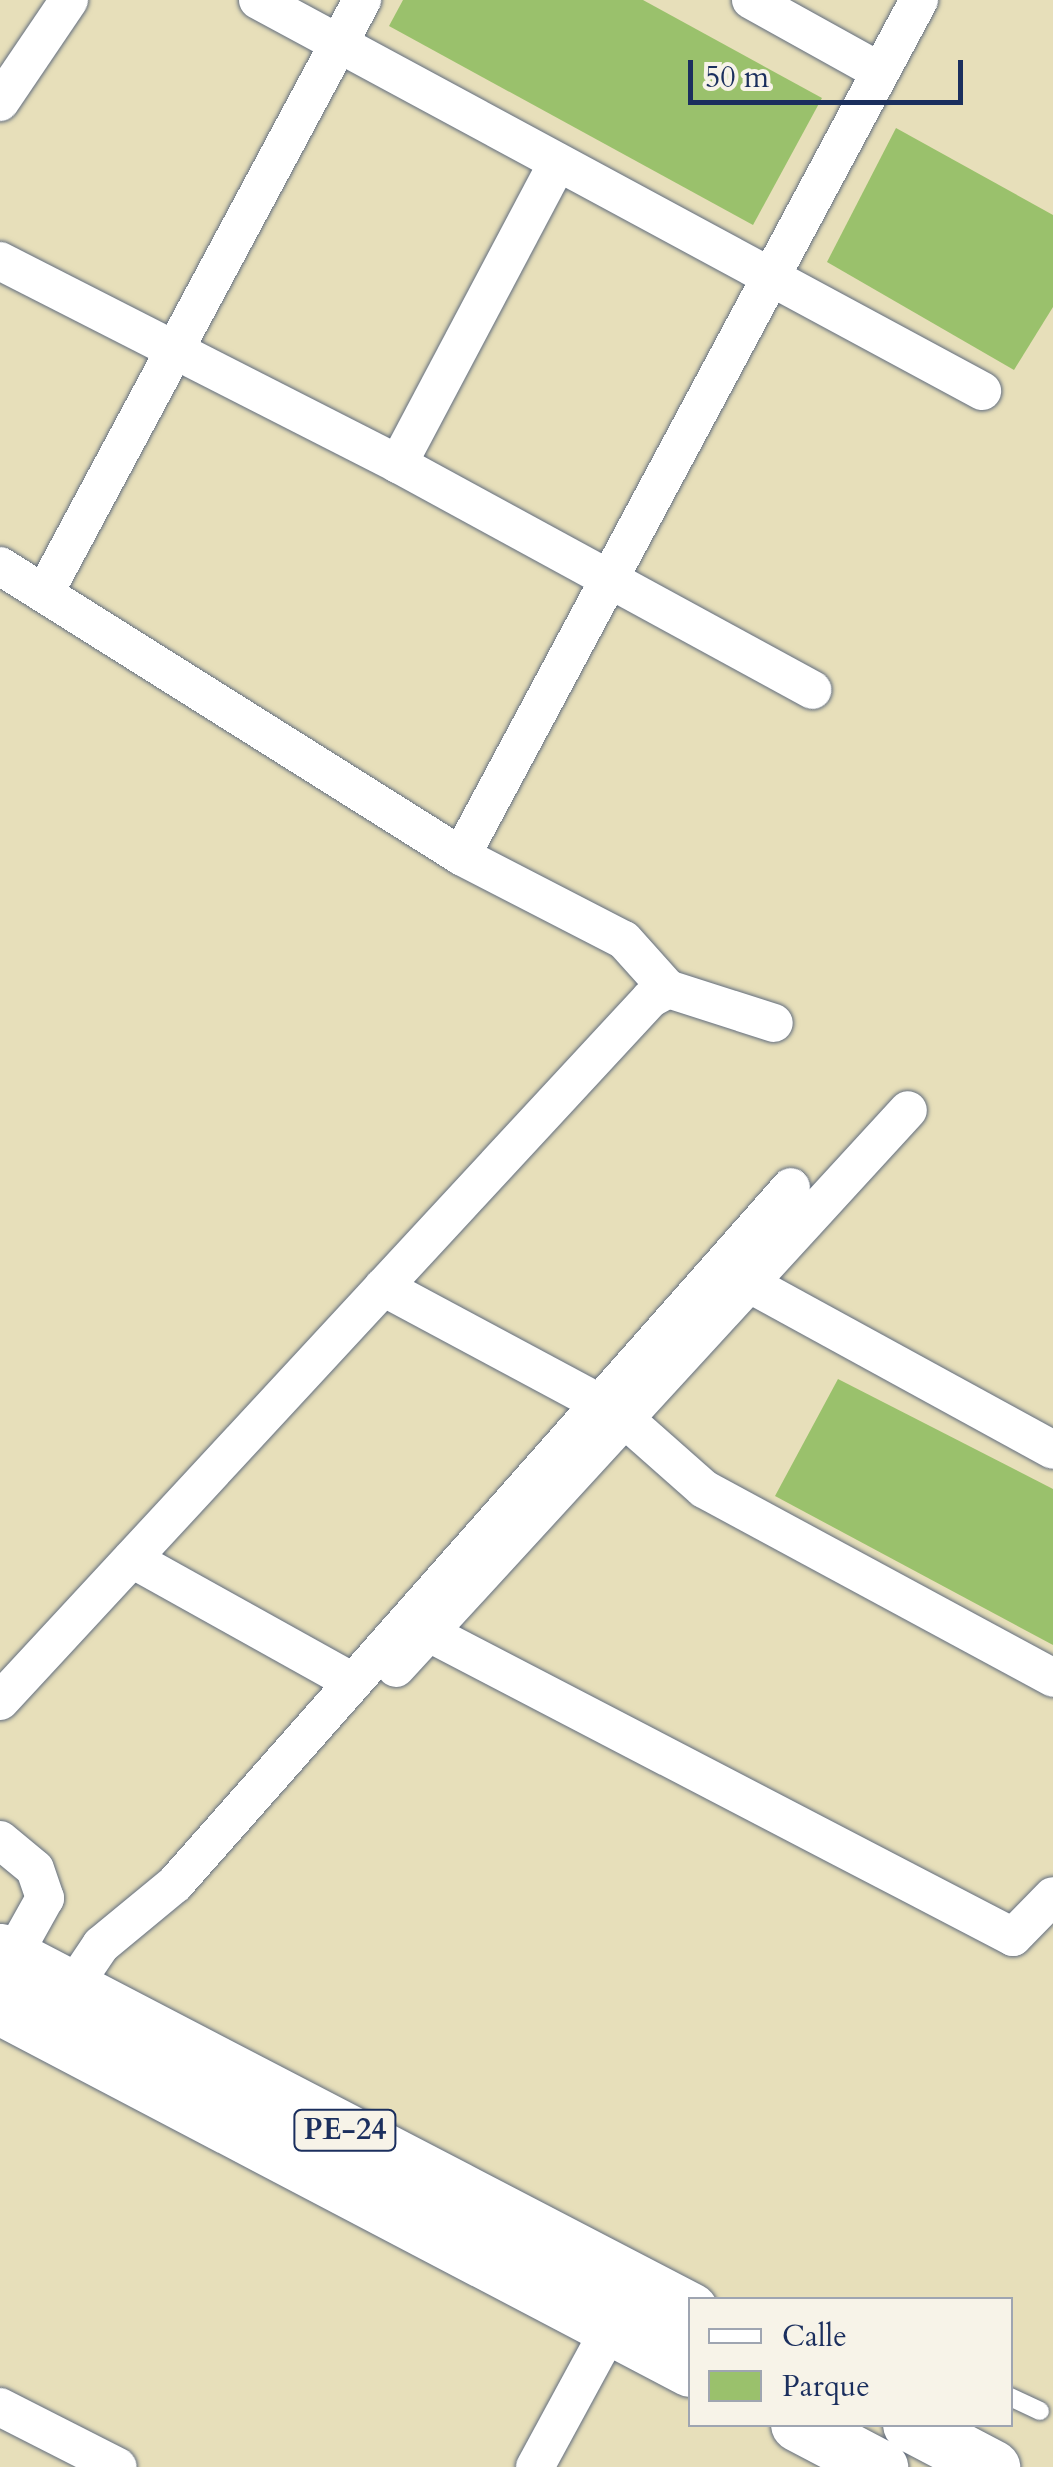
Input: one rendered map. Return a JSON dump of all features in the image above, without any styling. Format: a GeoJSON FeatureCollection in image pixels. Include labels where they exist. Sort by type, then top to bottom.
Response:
{"type":"FeatureCollection","features":[{"type":"Feature","properties":{"kind":"highway","name":"PE-24"},"geometry":{"type":"LineString","coordinates":[[4,1972],[72,1988],[623,2304],[688,2367]]}},
{"type":"Feature","properties":{"kind":"highway","name":"PE-24"},"geometry":{"type":"LineString","coordinates":[[4,1972],[623,2304],[688,2310]]}},
{"type":"Feature","properties":{"kind":"highway"},"geometry":{"type":"LineString","coordinates":[[804,2427],[880,2467]]}},
{"type":"Feature","properties":{"kind":"highway"},"geometry":{"type":"LineString","coordinates":[[916,2427],[992,2467]]}},
{"type":"Feature","properties":{"kind":"street"},"geometry":{"type":"LineString","coordinates":[[0,102],[69,0]]}},
{"type":"Feature","properties":{"kind":"street"},"geometry":{"type":"LineString","coordinates":[[258,0],[557,164],[774,275],[982,391]]}},
{"type":"Feature","properties":{"kind":"street"},"geometry":{"type":"LineString","coordinates":[[45,592],[362,0]]}},
{"type":"Feature","properties":{"kind":"street"},"geometry":{"type":"LineString","coordinates":[[750,0],[879,71]]}},
{"type":"Feature","properties":{"kind":"street"},"geometry":{"type":"LineString","coordinates":[[461,856],[610,584],[919,0]]}},
{"type":"Feature","properties":{"kind":"street"},"geometry":{"type":"LineString","coordinates":[[398,464],[557,164]]}},
{"type":"Feature","properties":{"kind":"street"},"geometry":{"type":"LineString","coordinates":[[0,261],[398,464],[610,584],[812,690]]}},
{"type":"Feature","properties":{"kind":"street"},"geometry":{"type":"LineString","coordinates":[[0,566],[461,856],[624,940],[668,989],[774,1023]]}},
{"type":"Feature","properties":{"kind":"street"},"geometry":{"type":"LineString","coordinates":[[0,1701],[650,999],[668,989]]}},
{"type":"Feature","properties":{"kind":"street"},"geometry":{"type":"LineString","coordinates":[[72,1988],[101,1945],[175,1884],[354,1682],[613,1411],[750,1284],[908,1110]]}},
{"type":"Feature","properties":{"kind":"street"},"geometry":{"type":"LineString","coordinates":[[305,1737],[339,1726],[431,1634],[791,1187]]}},
{"type":"Feature","properties":{"kind":"street"},"geometry":{"type":"LineString","coordinates":[[750,1284],[1053,1450]]}},
{"type":"Feature","properties":{"kind":"street"},"geometry":{"type":"LineString","coordinates":[[384,1287],[613,1411],[704,1489],[1053,1678]]}},
{"type":"Feature","properties":{"kind":"street"},"geometry":{"type":"LineString","coordinates":[[132,1559],[354,1682]]}},
{"type":"Feature","properties":{"kind":"street"},"geometry":{"type":"LineString","coordinates":[[431,1634],[1013,1937],[1053,1896]]}},
{"type":"Feature","properties":{"kind":"street"},"geometry":{"type":"LineString","coordinates":[[0,1840],[35,1869],[45,1898],[4,1972]]}},
{"type":"Feature","properties":{"kind":"street"},"geometry":{"type":"LineString","coordinates":[[534,2467],[623,2304]]}},
{"type":"Feature","properties":{"kind":"street"},"geometry":{"type":"LineString","coordinates":[[0,2407],[118,2467]]}},
{"type":"Feature","properties":{"kind":"lane"},"geometry":{"type":"LineString","coordinates":[[1013,2398],[1040,2411]]}},
{"type":"Feature","properties":{"kind":"green space"},"geometry":{"type":"Polygon","coordinates":[[[403,0],[643,0],[822,98],[753,225],[389,26],[403,0]]]}},
{"type":"Feature","properties":{"kind":"green space"},"geometry":{"type":"Polygon","coordinates":[[[896,128],[1053,215],[1053,307],[1014,370],[827,262],[896,128]]]}},
{"type":"Feature","properties":{"kind":"green space"},"geometry":{"type":"Polygon","coordinates":[[[838,1379],[1053,1489],[1053,1645],[775,1496],[838,1379]]]}}]}
